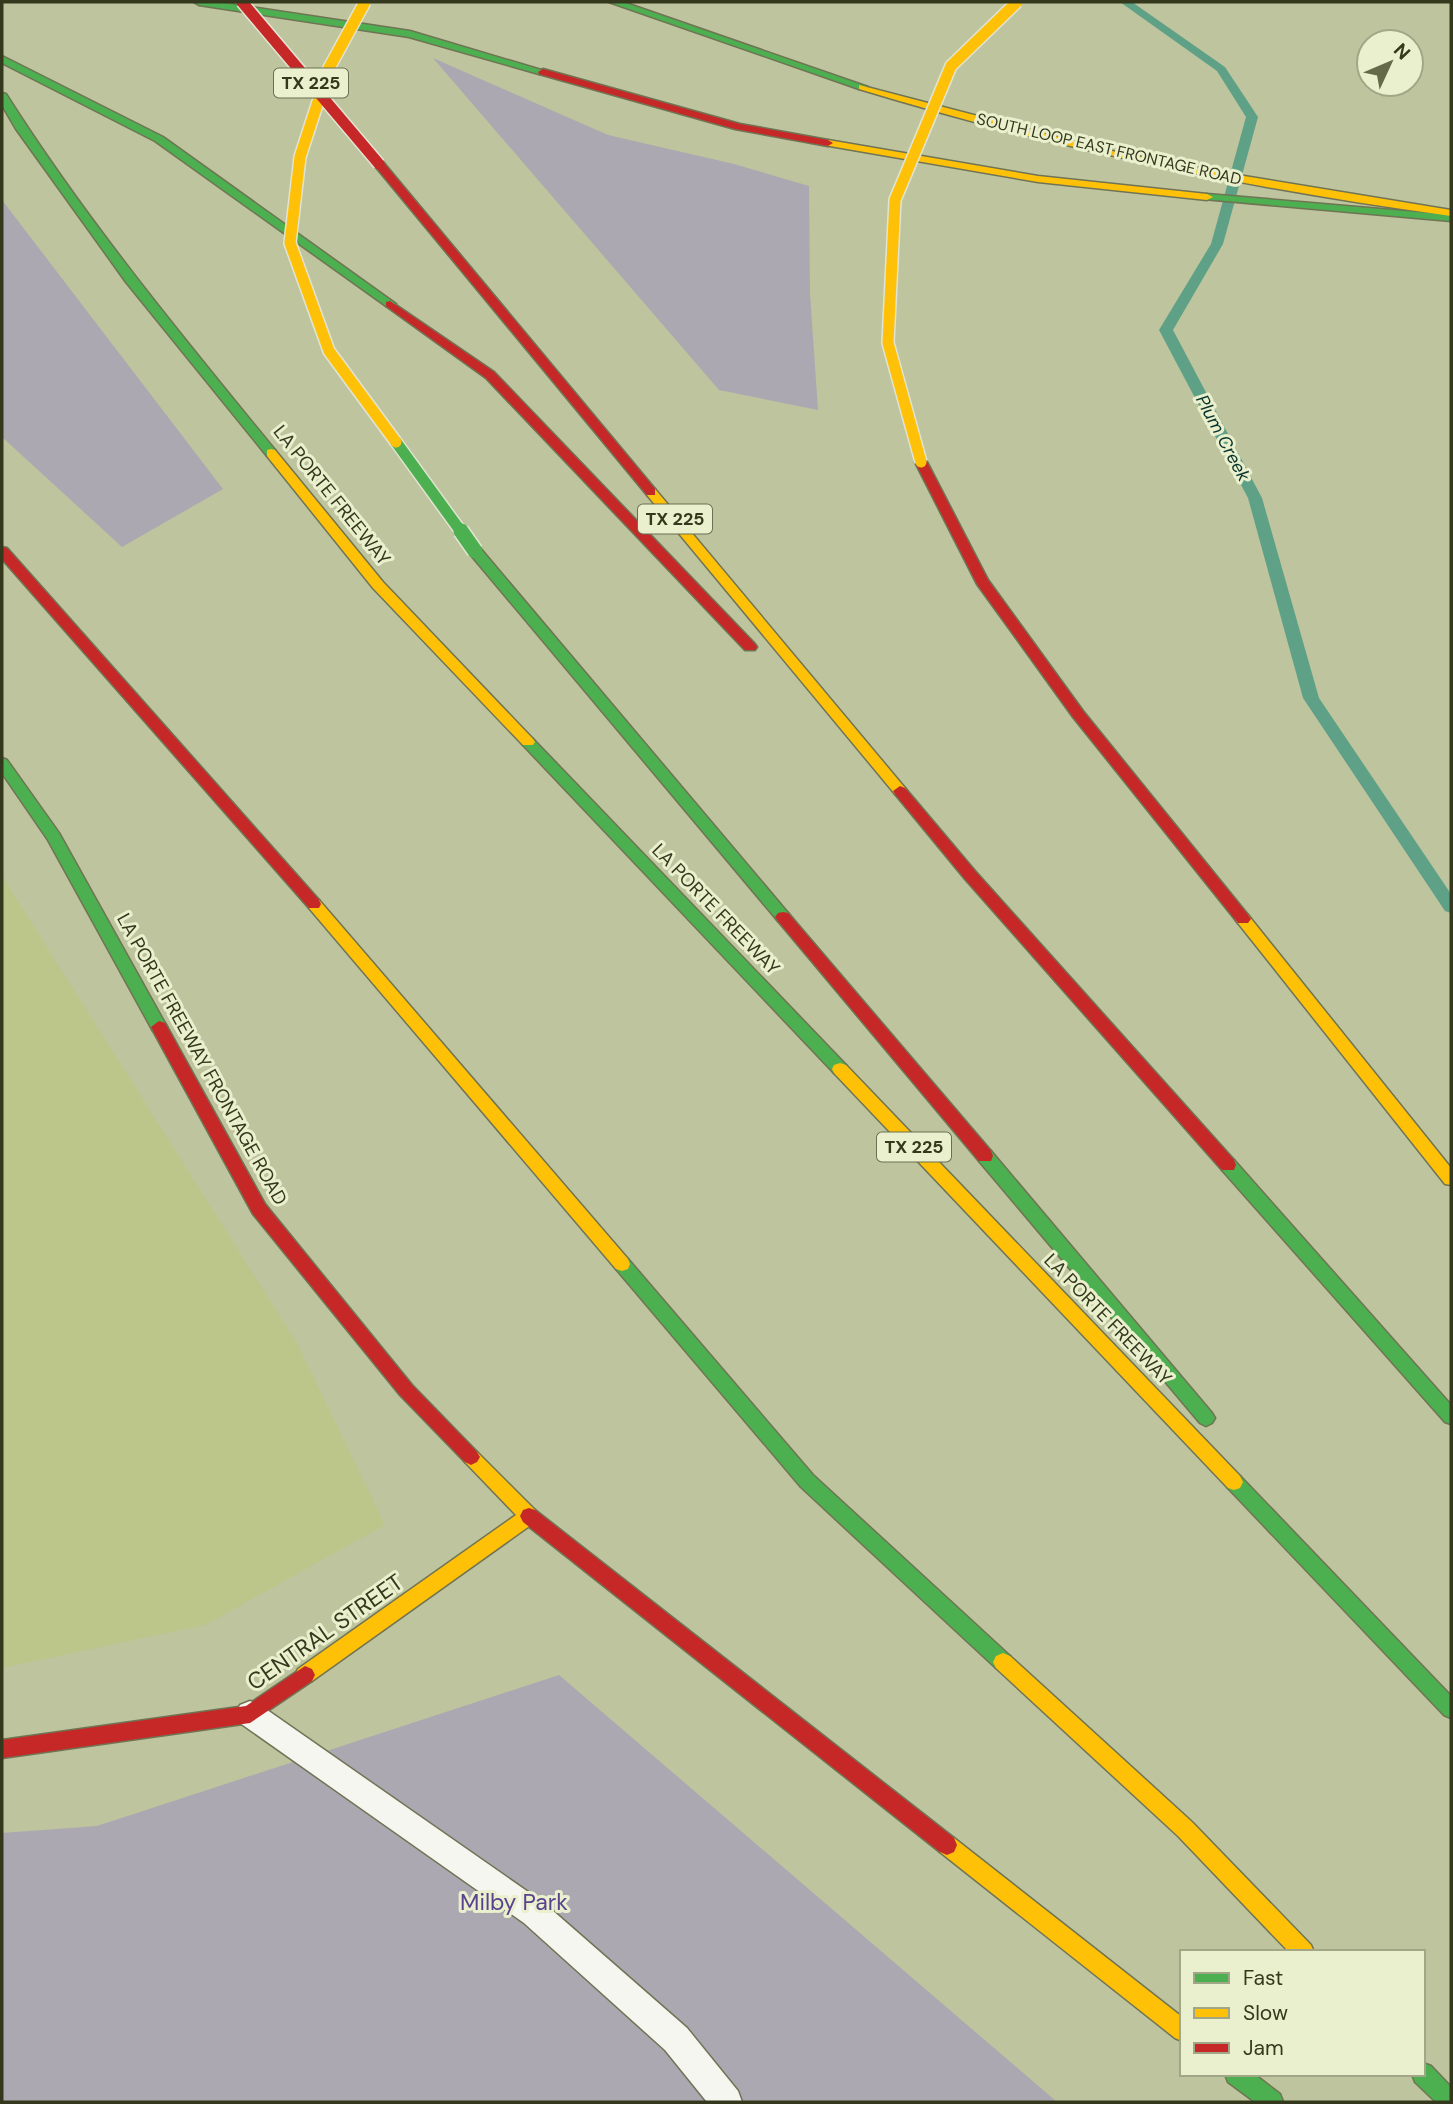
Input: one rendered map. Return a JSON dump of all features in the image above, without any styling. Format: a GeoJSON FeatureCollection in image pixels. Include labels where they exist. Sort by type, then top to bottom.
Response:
{"type":"FeatureCollection","features":[{"type":"Feature","properties":{"kind":"main road"},"geometry":{"type":"LineString","coordinates":[[200,2],[410,34],[739,127],[1038,178],[1317,206],[1451,215]]}},
{"type":"Feature","properties":{"kind":"main road","name":"TX 225"},"geometry":{"type":"LineString","coordinates":[[242,2],[970,875],[1451,1417]]}},
{"type":"Feature","properties":{"kind":"main road"},"geometry":{"type":"LineString","coordinates":[[365,2],[329,68],[300,157],[290,243],[329,351],[475,551],[1219,1433]]}},
{"type":"Feature","properties":{"kind":"main road","name":"SOUTH LOOP EAST FRONTAGE ROAD"},"geometry":{"type":"LineString","coordinates":[[614,2],[790,64],[1014,130],[1236,179],[1451,215]]}},
{"type":"Feature","properties":{"kind":"main road"},"geometry":{"type":"LineString","coordinates":[[1017,2],[951,66],[895,200],[888,343],[921,462],[982,581],[1078,715],[1451,1179]]}},
{"type":"Feature","properties":{"kind":"main road"},"geometry":{"type":"LineString","coordinates":[[2,59],[159,139],[490,375],[759,655]]}},
{"type":"Feature","properties":{"kind":"main road","name":"SOUTH LOOP EAST FRONTAGE ROAD"},"geometry":{"type":"LineString","coordinates":[[925,83],[964,95]]}},
{"type":"Feature","properties":{"kind":"main road","name":"LA PORTE FREEWAY"},"geometry":{"type":"LineString","coordinates":[[2,96],[21,129],[131,280],[377,585],[1451,1709]]}},
{"type":"Feature","properties":{"kind":"main road"},"geometry":{"type":"LineString","coordinates":[[2,551],[357,953],[807,1481],[1185,1829],[1302,1950]]}},
{"type":"Feature","properties":{"kind":"main road"},"geometry":{"type":"LineString","coordinates":[[807,705],[970,875]]}},
{"type":"Feature","properties":{"kind":"main road","name":"LA PORTE FREEWAY FRONTAGE ROAD"},"geometry":{"type":"LineString","coordinates":[[2,763],[54,837],[259,1209],[406,1390],[528,1516],[1180,2029]]}},
{"type":"Feature","properties":{"kind":"main road"},"geometry":{"type":"LineString","coordinates":[[1281,1507],[1451,1709]]}},
{"type":"Feature","properties":{"kind":"main road","name":"CENTRAL STREET"},"geometry":{"type":"LineString","coordinates":[[2,1749],[250,1714],[528,1516]]}},
{"type":"Feature","properties":{"kind":"main road"},"geometry":{"type":"LineString","coordinates":[[1239,2076],[1272,2102]]}},
{"type":"Feature","properties":{"kind":"main road"},"geometry":{"type":"LineString","coordinates":[[1425,2076],[1451,2102]]}},
{"type":"Feature","properties":{"kind":"lane"},"geometry":{"type":"LineString","coordinates":[[250,1714],[534,1913],[676,2039],[727,2102]]}},
{"type":"Feature","properties":{"kind":"shaded area"},"geometry":{"type":"Polygon","coordinates":[[[2,876],[298,1345],[385,1525],[205,1625],[2,1668],[2,876]]]}},
{"type":"Feature","properties":{"kind":"green space"},"geometry":{"type":"Polygon","coordinates":[[[433,58],[608,135],[734,164],[809,186],[810,293],[818,410],[719,390],[433,58]]]}},
{"type":"Feature","properties":{"kind":"green space"},"geometry":{"type":"Polygon","coordinates":[[[2,200],[223,489],[122,547],[2,437],[2,200]]]}},
{"type":"Feature","properties":{"kind":"green space","name":"Milby Park"},"geometry":{"type":"Polygon","coordinates":[[[559,1675],[1057,2102],[2,2102],[2,1833],[97,1826],[559,1675]]]}},
{"type":"Feature","properties":{"kind":"waterway","name":"Plum Creek"},"geometry":{"type":"LineString","coordinates":[[1125,2],[1221,69],[1252,117],[1217,244],[1166,330],[1255,498],[1311,698],[1451,907]]}},
{"type":"Feature","properties":{"kind":"traffic: fast"},"geometry":{"type":"LineString","coordinates":[[199,2],[410,34],[543,72]]}},
{"type":"Feature","properties":{"kind":"traffic: fast"},"geometry":{"type":"LineString","coordinates":[[614,2],[863,87]]}},
{"type":"Feature","properties":{"kind":"traffic: fast"},"geometry":{"type":"LineString","coordinates":[[2,59],[159,139],[390,304]]}},
{"type":"Feature","properties":{"kind":"traffic: fast"},"geometry":{"type":"LineString","coordinates":[[2,96],[21,129],[130,280],[271,453]]}},
{"type":"Feature","properties":{"kind":"traffic: fast"},"geometry":{"type":"LineString","coordinates":[[1207,197],[1451,218]]}},
{"type":"Feature","properties":{"kind":"traffic: fast"},"geometry":{"type":"LineString","coordinates":[[396,442],[475,551]]}},
{"type":"Feature","properties":{"kind":"traffic: fast"},"geometry":{"type":"LineString","coordinates":[[475,551],[783,917]]}},
{"type":"Feature","properties":{"kind":"traffic: fast"},"geometry":{"type":"LineString","coordinates":[[528,742],[840,1069]]}},
{"type":"Feature","properties":{"kind":"traffic: fast"},"geometry":{"type":"LineString","coordinates":[[2,763],[54,837],[159,1027]]}},
{"type":"Feature","properties":{"kind":"traffic: fast"},"geometry":{"type":"LineString","coordinates":[[985,1156],[1206,1418]]}},
{"type":"Feature","properties":{"kind":"traffic: fast"},"geometry":{"type":"LineString","coordinates":[[1228,1165],[1451,1417]]}},
{"type":"Feature","properties":{"kind":"traffic: fast"},"geometry":{"type":"LineString","coordinates":[[622,1264],[807,1481],[1003,1662]]}},
{"type":"Feature","properties":{"kind":"traffic: fast"},"geometry":{"type":"LineString","coordinates":[[1234,1482],[1451,1709]]}},
{"type":"Feature","properties":{"kind":"traffic: fast"},"geometry":{"type":"LineString","coordinates":[[1239,2076],[1272,2102]]}},
{"type":"Feature","properties":{"kind":"traffic: fast"},"geometry":{"type":"LineString","coordinates":[[1425,2076],[1451,2102]]}},
{"type":"Feature","properties":{"kind":"traffic: slow"},"geometry":{"type":"LineString","coordinates":[[365,2],[329,68],[300,157],[290,243],[329,351],[396,442]]}},
{"type":"Feature","properties":{"kind":"traffic: slow"},"geometry":{"type":"LineString","coordinates":[[921,462],[888,343],[895,200],[951,66],[1017,2]]}},
{"type":"Feature","properties":{"kind":"traffic: slow"},"geometry":{"type":"LineString","coordinates":[[863,87],[991,124],[1120,156],[1244,180],[1451,213]]}},
{"type":"Feature","properties":{"kind":"traffic: slow"},"geometry":{"type":"LineString","coordinates":[[828,143],[1038,179],[1207,197]]}},
{"type":"Feature","properties":{"kind":"traffic: slow"},"geometry":{"type":"LineString","coordinates":[[271,453],[378,585],[528,742]]}},
{"type":"Feature","properties":{"kind":"traffic: slow"},"geometry":{"type":"LineString","coordinates":[[651,492],[900,791]]}},
{"type":"Feature","properties":{"kind":"traffic: slow"},"geometry":{"type":"LineString","coordinates":[[314,904],[622,1264]]}},
{"type":"Feature","properties":{"kind":"traffic: slow"},"geometry":{"type":"LineString","coordinates":[[1243,919],[1451,1179]]}},
{"type":"Feature","properties":{"kind":"traffic: slow"},"geometry":{"type":"LineString","coordinates":[[840,1069],[1234,1482]]}},
{"type":"Feature","properties":{"kind":"traffic: slow"},"geometry":{"type":"LineString","coordinates":[[305,1675],[529,1516],[471,1457]]}},
{"type":"Feature","properties":{"kind":"traffic: slow"},"geometry":{"type":"LineString","coordinates":[[1003,1662],[1185,1829],[1302,1950]]}},
{"type":"Feature","properties":{"kind":"traffic: slow"},"geometry":{"type":"LineString","coordinates":[[947,1845],[1180,2029]]}},
{"type":"Feature","properties":{"kind":"traffic: jam"},"geometry":{"type":"LineString","coordinates":[[242,2],[379,164]]}},
{"type":"Feature","properties":{"kind":"traffic: jam"},"geometry":{"type":"LineString","coordinates":[[543,72],[739,127],[828,143]]}},
{"type":"Feature","properties":{"kind":"traffic: jam"},"geometry":{"type":"LineString","coordinates":[[379,164],[651,492]]}},
{"type":"Feature","properties":{"kind":"traffic: jam"},"geometry":{"type":"LineString","coordinates":[[390,304],[490,375],[750,647]]}},
{"type":"Feature","properties":{"kind":"traffic: jam"},"geometry":{"type":"LineString","coordinates":[[921,462],[982,581],[1078,714],[1243,919]]}},
{"type":"Feature","properties":{"kind":"traffic: jam"},"geometry":{"type":"LineString","coordinates":[[2,551],[314,904]]}},
{"type":"Feature","properties":{"kind":"traffic: jam"},"geometry":{"type":"LineString","coordinates":[[900,791],[970,875],[1228,1165]]}},
{"type":"Feature","properties":{"kind":"traffic: jam"},"geometry":{"type":"LineString","coordinates":[[783,917],[985,1156]]}},
{"type":"Feature","properties":{"kind":"traffic: jam"},"geometry":{"type":"LineString","coordinates":[[159,1027],[259,1209],[406,1390],[471,1457]]}},
{"type":"Feature","properties":{"kind":"traffic: jam"},"geometry":{"type":"LineString","coordinates":[[529,1516],[947,1845]]}},
{"type":"Feature","properties":{"kind":"traffic: jam"},"geometry":{"type":"LineString","coordinates":[[2,1749],[250,1714],[305,1675]]}}]}
